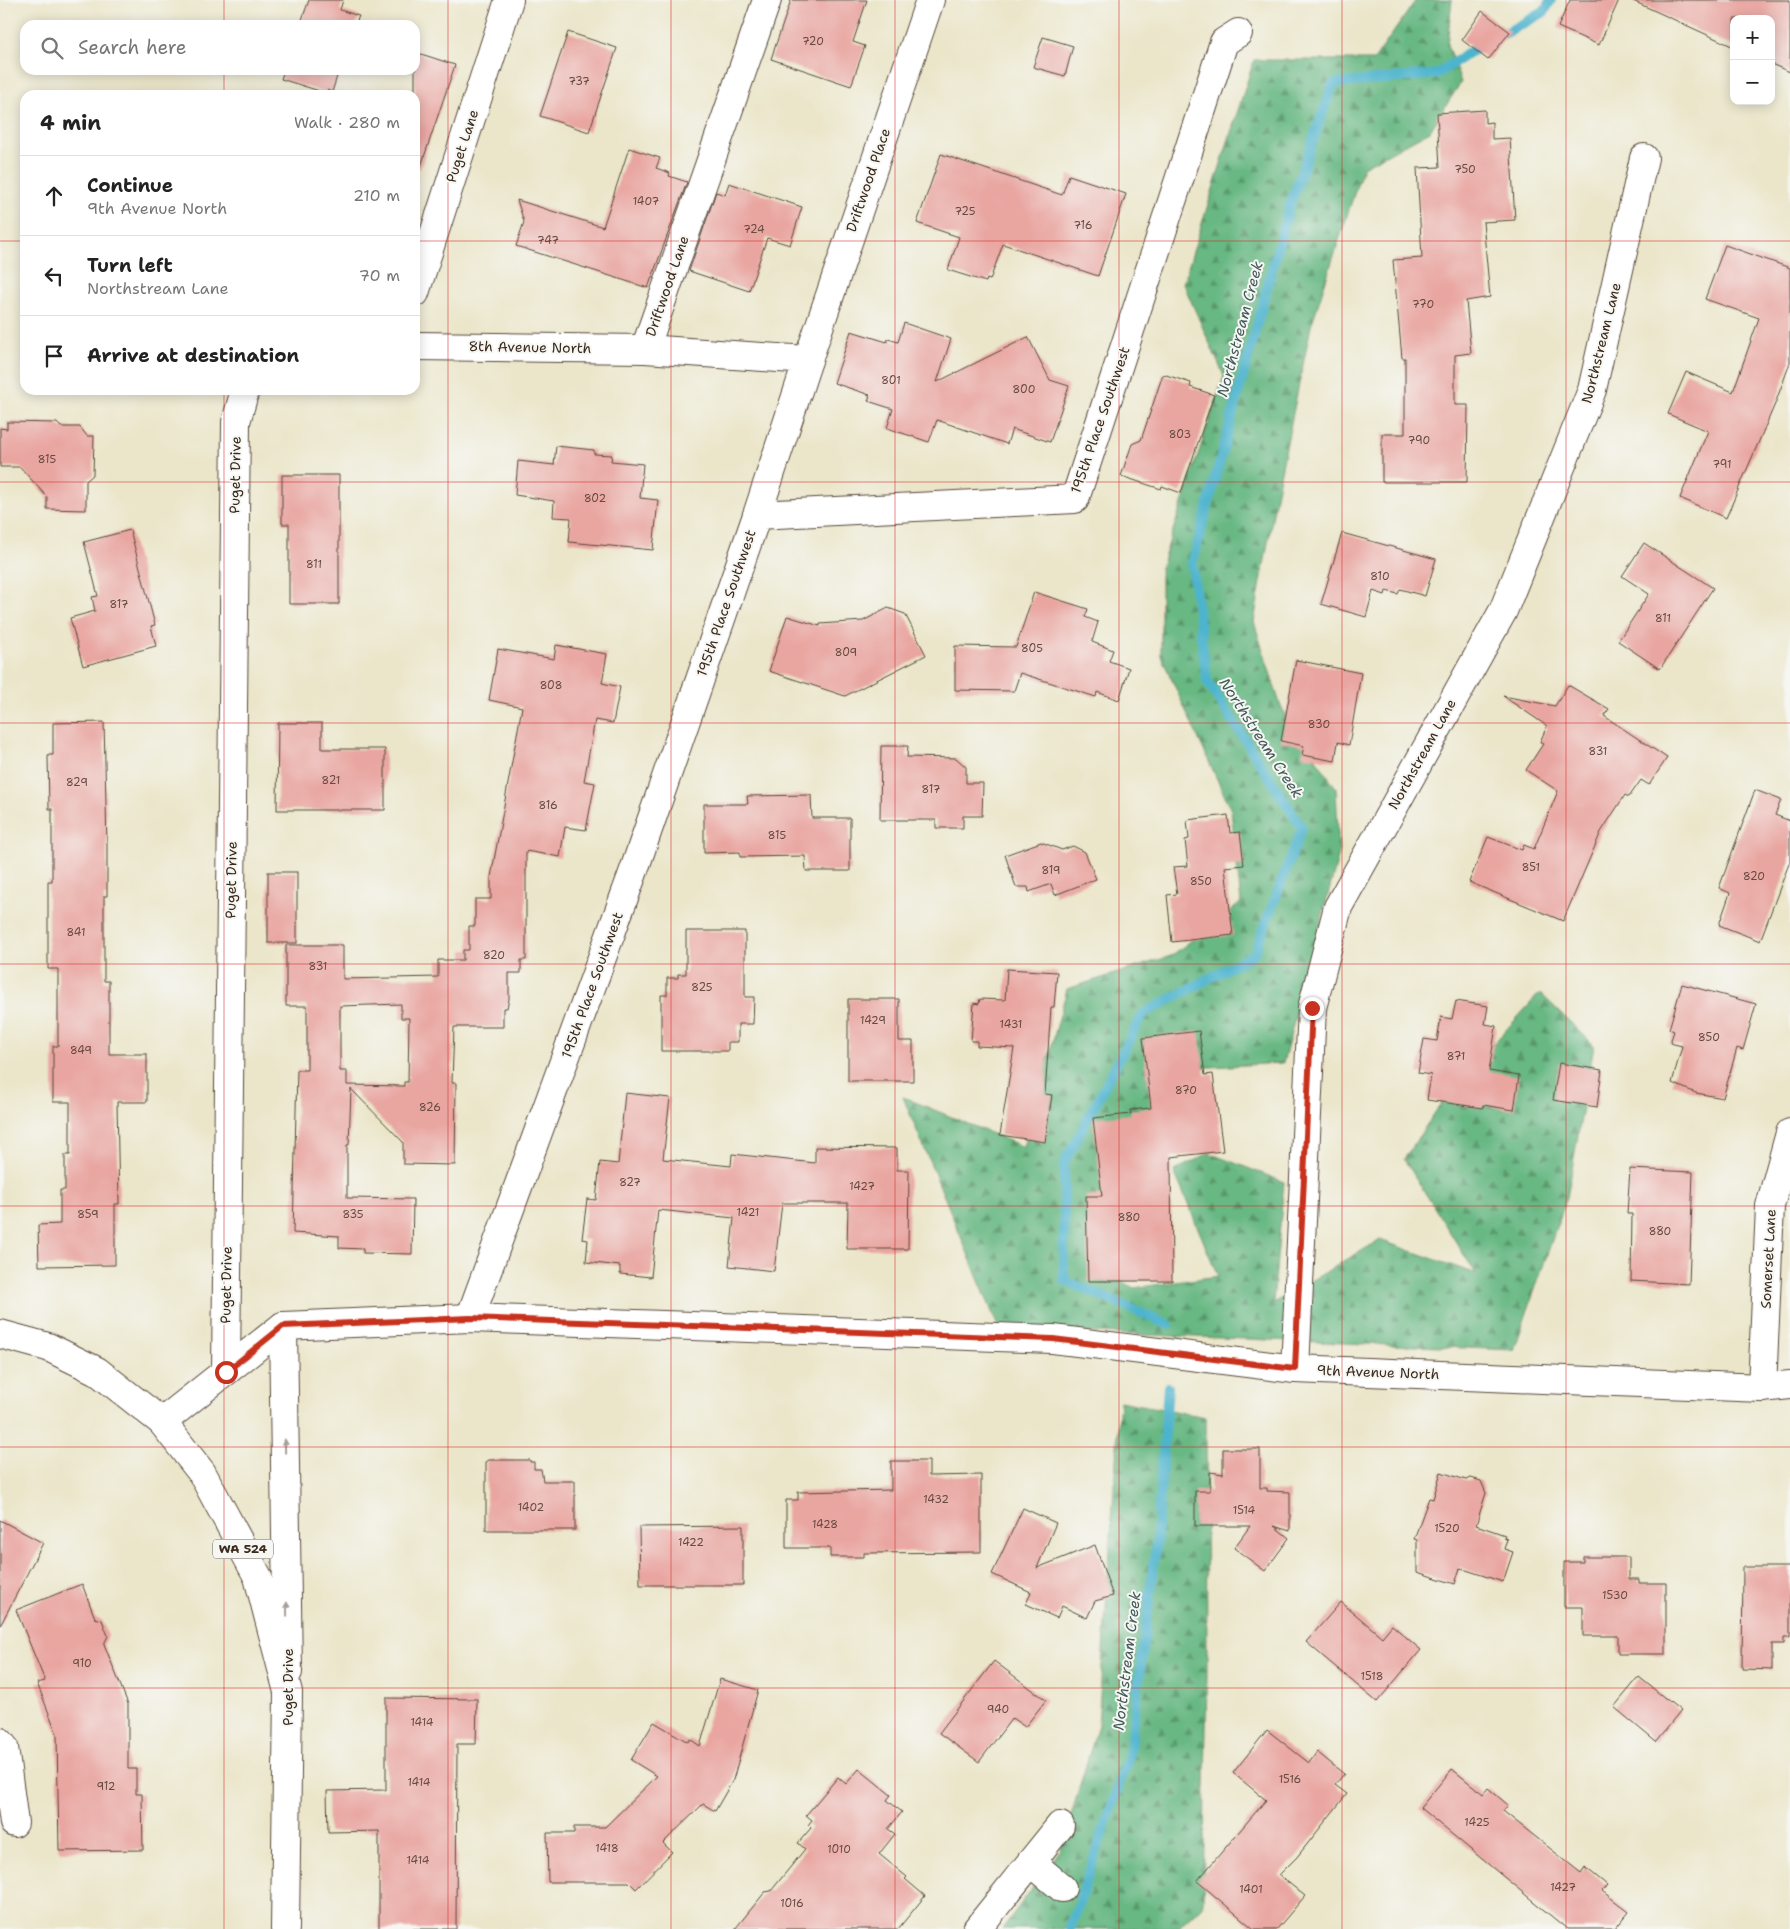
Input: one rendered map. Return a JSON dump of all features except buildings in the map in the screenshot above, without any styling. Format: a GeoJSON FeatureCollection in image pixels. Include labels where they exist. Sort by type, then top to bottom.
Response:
{"type":"FeatureCollection","features":[{"type":"Feature","properties":{"kind":"street","name":"Puget Lane"},"geometry":{"type":"LineString","coordinates":[[420,278],[510,0]]}},
{"type":"Feature","properties":{"kind":"street","name":"Driftwood Lane"},"geometry":{"type":"LineString","coordinates":[[767,0],[646,349],[808,360]]}},
{"type":"Feature","properties":{"kind":"street","name":"Driftwood Place"},"geometry":{"type":"LineString","coordinates":[[808,360],[930,0]]}},
{"type":"Feature","properties":{"kind":"street","name":"195th Place Southwest"},"geometry":{"type":"LineString","coordinates":[[470,1318],[633,873],[756,515],[1076,499],[1224,42],[1238,33]]}},
{"type":"Feature","properties":{"kind":"street","name":"Northstream Lane"},"geometry":{"type":"LineString","coordinates":[[1295,1369],[1312,1008],[1338,907],[1503,611],[1592,390],[1644,158]]}},
{"type":"Feature","properties":{"kind":"street","name":"8th Avenue North"},"geometry":{"type":"LineString","coordinates":[[420,346],[646,349]]}},
{"type":"Feature","properties":{"kind":"street"},"geometry":{"type":"LineString","coordinates":[[756,515],[808,360]]}},
{"type":"Feature","properties":{"kind":"street","name":"Puget Drive"},"geometry":{"type":"LineString","coordinates":[[226,1372],[236,422],[244,395]]}},
{"type":"Feature","properties":{"kind":"street","name":"Somerset Lane"},"geometry":{"type":"LineString","coordinates":[[1762,1388],[1770,1206],[1790,1133]]}},
{"type":"Feature","properties":{"kind":"street","name":"9th Avenue North"},"geometry":{"type":"LineString","coordinates":[[283,1326],[470,1318],[1053,1339],[1295,1369],[1762,1388],[1790,1385]]}},
{"type":"Feature","properties":{"kind":"street"},"geometry":{"type":"LineString","coordinates":[[162,1422],[283,1326]]}},
{"type":"Feature","properties":{"kind":"street","name":"Puget Drive"},"geometry":{"type":"LineString","coordinates":[[283,1326],[288,1692],[285,1929]]}},
{"type":"Feature","properties":{"kind":"street","name":"WA 524"},"geometry":{"type":"LineString","coordinates":[[0,1334],[48,1347],[97,1371],[162,1422],[202,1473],[258,1577],[288,1692]]}},
{"type":"Feature","properties":{"kind":"street"},"geometry":{"type":"LineString","coordinates":[[0,1742],[4,1748],[14,1823]]}},
{"type":"Feature","properties":{"kind":"street"},"geometry":{"type":"LineString","coordinates":[[977,1929],[1060,1826]]}},
{"type":"Feature","properties":{"kind":"street"},"geometry":{"type":"LineString","coordinates":[[1031,1862],[1062,1888]]}},
{"type":"Feature","properties":{"kind":"green space"},"geometry":{"type":"Polygon","coordinates":[[[1416,0],[1452,0],[1447,45],[1461,82],[1430,131],[1363,167],[1311,326],[1277,491],[1254,622],[1281,707],[1336,788],[1339,854],[1283,1063],[1174,1069],[1094,1268],[1134,1288],[1218,1276],[1174,1171],[1209,1153],[1284,1182],[1273,1303],[1380,1240],[1476,1274],[1404,1159],[1448,1093],[1540,993],[1594,1045],[1567,1197],[1514,1350],[999,1329],[903,1097],[1024,1147],[1067,989],[1171,956],[1241,903],[1231,810],[1161,656],[1161,567],[1224,376],[1183,283],[1254,60],[1374,60],[1416,0]]]}},
{"type":"Feature","properties":{"kind":"green space"},"geometry":{"type":"Polygon","coordinates":[[[1120,1401],[1206,1417],[1207,1672],[1203,1906],[1177,1929],[1002,1929],[1061,1849],[1098,1725],[1120,1401]]]}},
{"type":"Feature","properties":{"kind":"waterway","name":"Northstream Creek"},"geometry":{"type":"LineString","coordinates":[[1169,1325],[1064,1280],[1064,1163],[1143,1014],[1254,954],[1302,828],[1207,681],[1192,564],[1288,210],[1333,84],[1437,74],[1467,54],[1544,12],[1551,0]]}},
{"type":"Feature","properties":{"kind":"waterway","name":"Northstream Creek"},"geometry":{"type":"LineString","coordinates":[[1070,1929],[1130,1752],[1156,1545],[1168,1387]]}},
{"type":"Feature","properties":{"kind":"route"},"geometry":{"type":"LineString","coordinates":[[226,1372],[283,1326],[470,1318],[1053,1339],[1295,1369],[1312,1008]]}}]}
